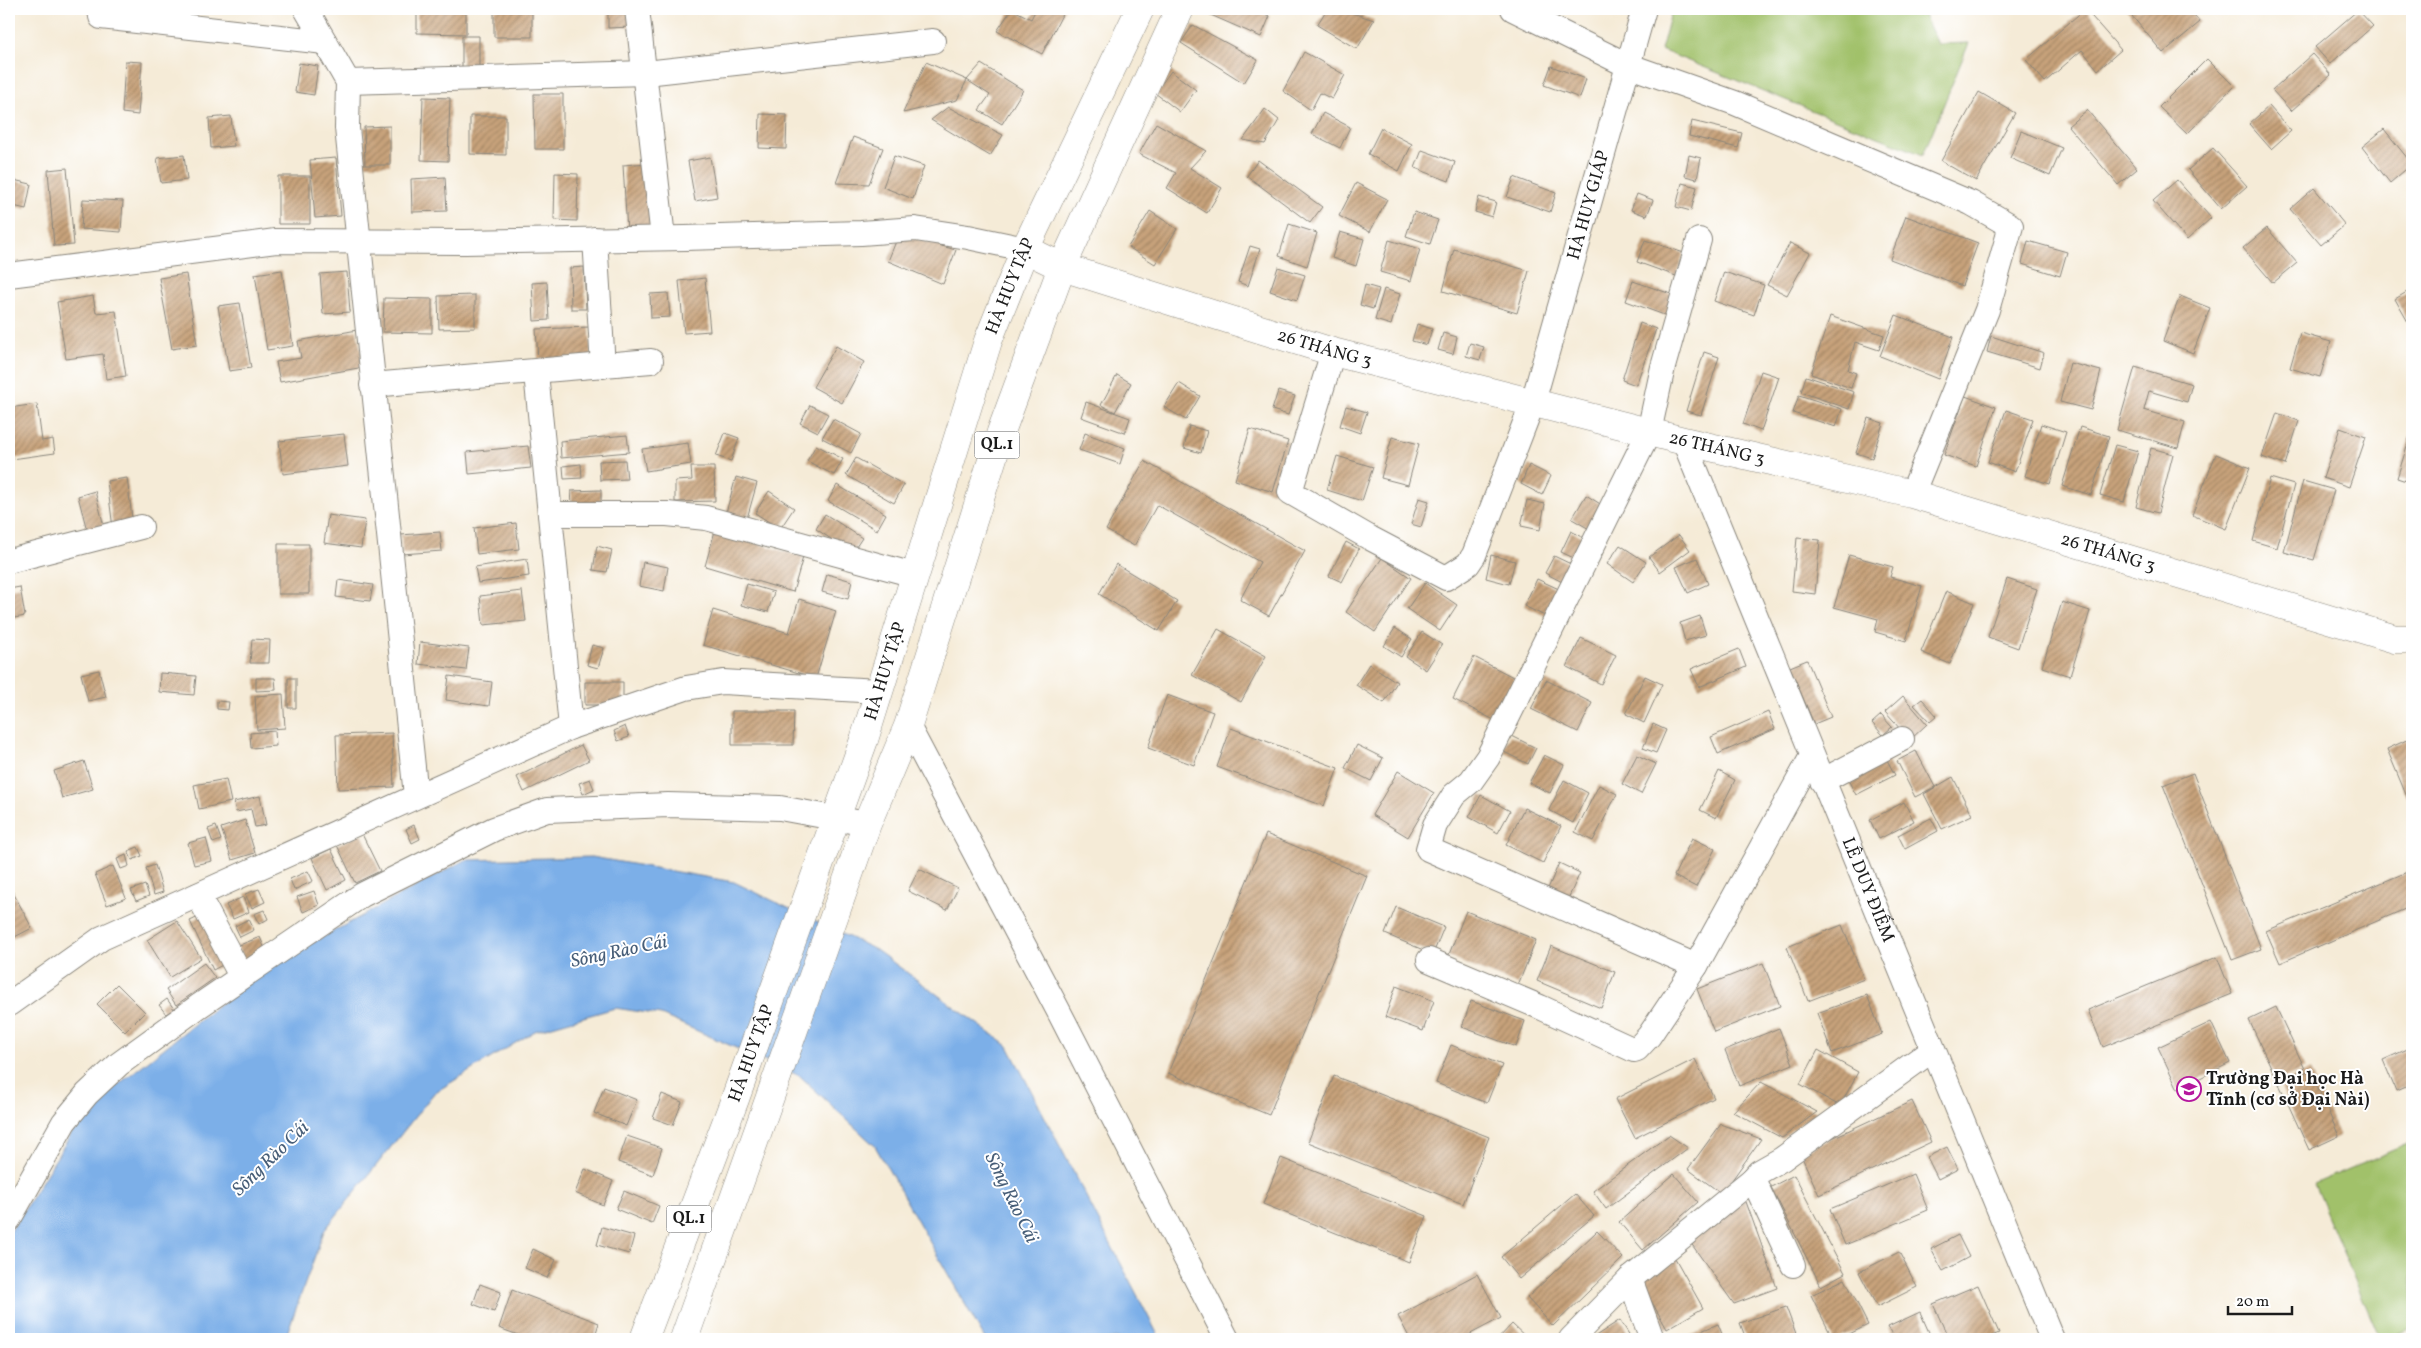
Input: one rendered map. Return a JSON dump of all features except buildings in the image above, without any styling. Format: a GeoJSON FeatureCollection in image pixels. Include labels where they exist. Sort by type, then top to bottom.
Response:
{"type":"FeatureCollection","features":[{"type":"Feature","properties":{"kind":"main road","name":"HÀ HUY TẬP"},"geometry":{"type":"LineString","coordinates":[[644,1339],[735,1099],[835,818],[878,691],[988,341],[1025,249],[1140,9]]}},
{"type":"Feature","properties":{"kind":"main road","name":"HÀ HUY TẬP"},"geometry":{"type":"LineString","coordinates":[[687,1338],[765,1109],[867,824],[908,726],[1001,432],[1062,267],[1180,9]]}},
{"type":"Feature","properties":{"kind":"main road","name":"26 THÁNG 3"},"geometry":{"type":"LineString","coordinates":[[1025,249],[1062,267],[1333,352],[1684,441],[1912,494],[2395,639],[2412,639]]}},
{"type":"Feature","properties":{"kind":"street"},"geometry":{"type":"LineString","coordinates":[[100,9],[101,17],[325,42]]}},
{"type":"Feature","properties":{"kind":"street"},"geometry":{"type":"LineString","coordinates":[[306,9],[348,82],[347,128],[372,385],[416,796]]}},
{"type":"Feature","properties":{"kind":"street"},"geometry":{"type":"LineString","coordinates":[[638,9],[664,238]]}},
{"type":"Feature","properties":{"kind":"street"},"geometry":{"type":"LineString","coordinates":[[1512,9],[1626,65],[1735,103],[1971,203],[2010,226],[1987,310],[1912,494]]}},
{"type":"Feature","properties":{"kind":"street","name":"HÀ HUY GIÁP"},"geometry":{"type":"LineString","coordinates":[[1333,352],[1290,492],[1370,538],[1446,578],[1468,564],[1474,555],[1533,402],[1626,65],[1644,9]]}},
{"type":"Feature","properties":{"kind":"street"},"geometry":{"type":"LineString","coordinates":[[348,82],[646,73],[933,41]]}},
{"type":"Feature","properties":{"kind":"street"},"geometry":{"type":"LineString","coordinates":[[9,275],[276,241],[664,238],[861,233],[915,229],[968,237],[1025,249]]}},
{"type":"Feature","properties":{"kind":"street"},"geometry":{"type":"LineString","coordinates":[[595,239],[603,366]]}},
{"type":"Feature","properties":{"kind":"street"},"geometry":{"type":"LineString","coordinates":[[1696,966],[1428,849],[1435,825],[1454,795],[1471,781],[1488,757],[1649,432],[1663,367],[1699,240]]}},
{"type":"Feature","properties":{"kind":"street"},"geometry":{"type":"LineString","coordinates":[[372,385],[536,373],[651,362]]}},
{"type":"Feature","properties":{"kind":"street"},"geometry":{"type":"LineString","coordinates":[[536,373],[571,727]]}},
{"type":"Feature","properties":{"kind":"street","name":"LÊ DUY ĐIẾM"},"geometry":{"type":"LineString","coordinates":[[1684,441],[2052,1339]]}},
{"type":"Feature","properties":{"kind":"street"},"geometry":{"type":"LineString","coordinates":[[550,514],[667,514],[706,518],[914,576]]}},
{"type":"Feature","properties":{"kind":"street"},"geometry":{"type":"LineString","coordinates":[[9,561],[141,527]]}},
{"type":"Feature","properties":{"kind":"street"},"geometry":{"type":"LineString","coordinates":[[9,1004],[102,938],[571,727],[686,688],[723,682],[878,691]]}},
{"type":"Feature","properties":{"kind":"street"},"geometry":{"type":"LineString","coordinates":[[908,726],[1058,1010],[1227,1339]]}},
{"type":"Feature","properties":{"kind":"street"},"geometry":{"type":"LineString","coordinates":[[1822,781],[1902,739]]}},
{"type":"Feature","properties":{"kind":"street"},"geometry":{"type":"LineString","coordinates":[[1429,960],[1540,1006],[1634,1050],[1637,1049],[1649,1036],[1696,966],[1812,756]]}},
{"type":"Feature","properties":{"kind":"street"},"geometry":{"type":"LineString","coordinates":[[9,1219],[64,1122],[87,1094],[119,1064],[241,976],[362,896],[480,835],[547,810],[708,805],[780,808],[867,824]]}},
{"type":"Feature","properties":{"kind":"street"},"geometry":{"type":"LineString","coordinates":[[198,895],[241,976]]}},
{"type":"Feature","properties":{"kind":"street"},"geometry":{"type":"LineString","coordinates":[[1571,1339],[1630,1280],[1753,1179],[1759,1172],[1782,1159],[1932,1050]]}},
{"type":"Feature","properties":{"kind":"street"},"geometry":{"type":"LineString","coordinates":[[1753,1179],[1793,1265]]}},
{"type":"Feature","properties":{"kind":"street"},"geometry":{"type":"LineString","coordinates":[[1630,1280],[1652,1339]]}},
{"type":"Feature","properties":{"kind":"green space"},"geometry":{"type":"Polygon","coordinates":[[[1672,9],[1921,9],[1938,44],[1969,43],[1923,155],[1661,50],[1672,9]]]}},
{"type":"Feature","properties":{"kind":"green space"},"geometry":{"type":"Polygon","coordinates":[[[2412,1142],[2412,1328],[2386,1339],[2380,1339],[2314,1184],[2412,1142]]]}},
{"type":"Feature","properties":{"kind":"water","name":"Sông Rào Cái"},"geometry":{"type":"Polygon","coordinates":[[[592,857],[734,882],[876,950],[1008,1046],[1160,1339],[985,1339],[875,1146],[800,1076],[661,1015],[615,1008],[535,1031],[434,1093],[324,1231],[285,1339],[9,1339],[9,1234],[86,1110],[264,969],[465,860],[592,857]]]}},
{"type":"Feature","properties":{"kind":"place","name":"Trường Đại học Hà Tĩnh (cơ sở Đại Nài)"},"geometry":{"type":"Point","coordinates":[2189,1089]}}]}
